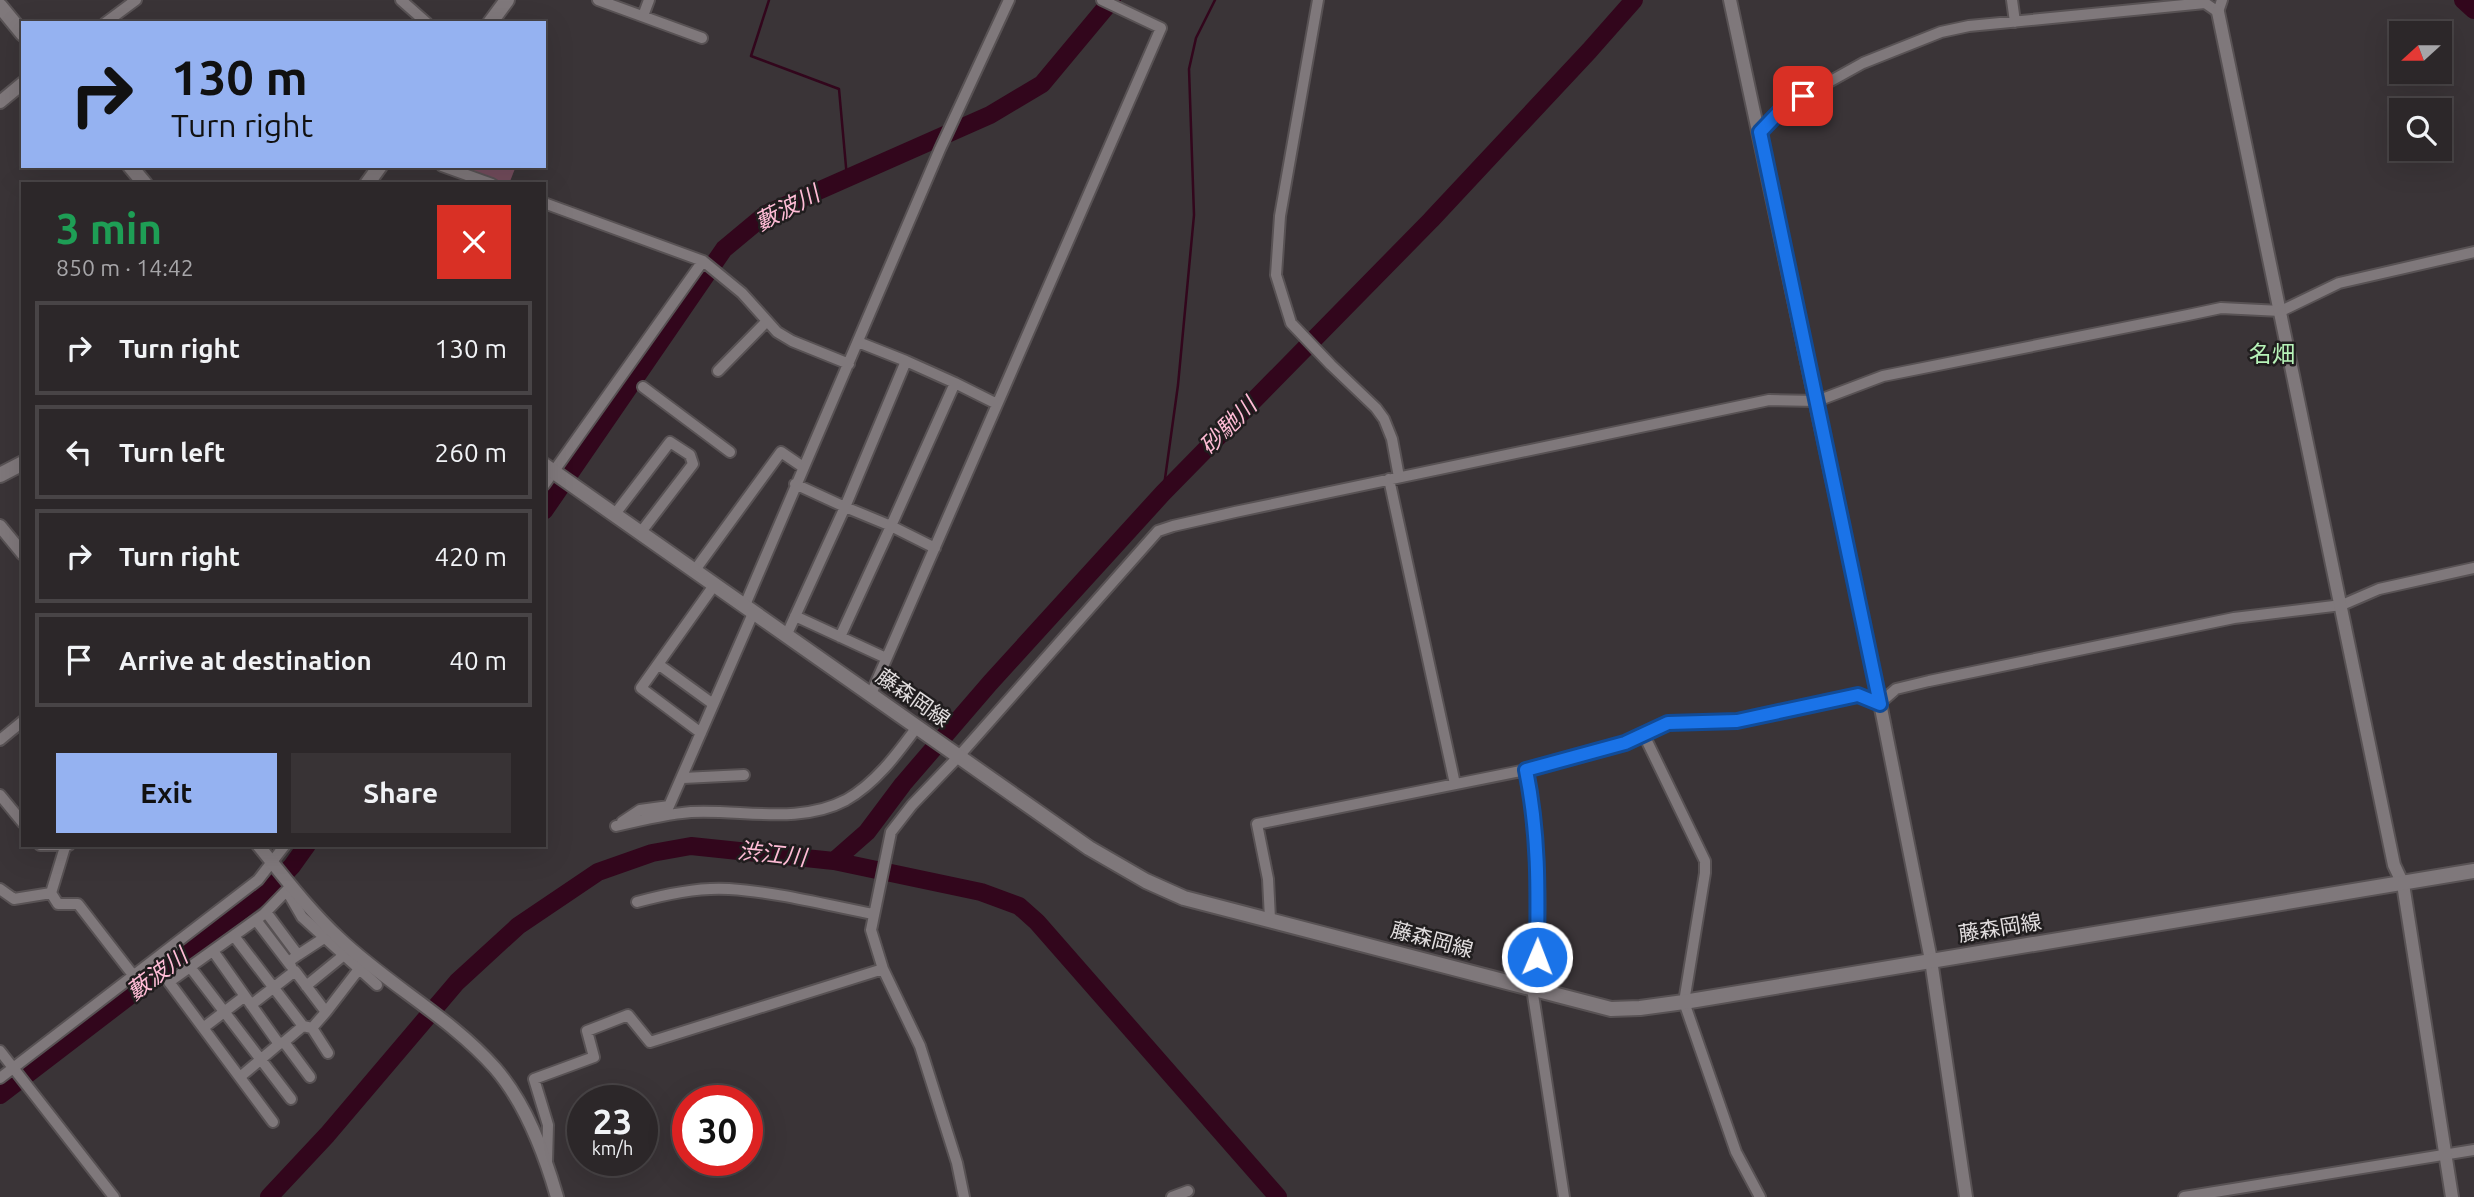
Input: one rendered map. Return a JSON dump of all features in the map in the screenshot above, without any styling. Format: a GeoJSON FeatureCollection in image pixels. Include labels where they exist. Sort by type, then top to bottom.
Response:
{"type":"FeatureCollection","features":[{"type":"Feature","properties":{"kind":"main road"},"geometry":{"type":"LineString","coordinates":[[491,21],[507,0]]}},
{"type":"Feature","properties":{"kind":"main road"},"geometry":{"type":"LineString","coordinates":[[0,6],[21,32]]}},
{"type":"Feature","properties":{"kind":"main road"},"geometry":{"type":"LineString","coordinates":[[132,168],[143,182]]}},
{"type":"Feature","properties":{"kind":"main road"},"geometry":{"type":"LineString","coordinates":[[0,475],[21,464]]}},
{"type":"Feature","properties":{"kind":"main road","name":"藤森岡線"},"geometry":{"type":"LineString","coordinates":[[549,468],[1089,848],[1146,881],[1185,898],[1611,1009],[1684,1002],[2474,871]]}},
{"type":"Feature","properties":{"kind":"street"},"geometry":{"type":"LineString","coordinates":[[108,21],[136,0]]}},
{"type":"Feature","properties":{"kind":"street"},"geometry":{"type":"LineString","coordinates":[[401,0],[425,21]]}},
{"type":"Feature","properties":{"kind":"street"},"geometry":{"type":"LineString","coordinates":[[598,0],[702,38]]}},
{"type":"Feature","properties":{"kind":"street"},"geometry":{"type":"LineString","coordinates":[[643,16],[649,0]]}},
{"type":"Feature","properties":{"kind":"street"},"geometry":{"type":"LineString","coordinates":[[917,727],[870,783],[845,801],[813,811],[771,814],[692,812],[616,826],[640,810],[669,806],[683,778],[795,484],[940,149],[1009,0]]}},
{"type":"Feature","properties":{"kind":"street"},"geometry":{"type":"LineString","coordinates":[[871,694],[1161,28],[1102,0]]}},
{"type":"Feature","properties":{"kind":"street"},"geometry":{"type":"LineString","coordinates":[[1318,0],[1280,216],[1276,275],[1292,323],[1376,408],[1392,439],[1394,478],[1455,784]]}},
{"type":"Feature","properties":{"kind":"street"},"geometry":{"type":"LineString","coordinates":[[1730,0],[1817,401],[1931,960],[1966,1197]]}},
{"type":"Feature","properties":{"kind":"street"},"geometry":{"type":"LineString","coordinates":[[2012,0],[2015,22]]}},
{"type":"Feature","properties":{"kind":"street"},"geometry":{"type":"LineString","coordinates":[[1760,132],[1784,107],[1863,63],[1941,32],[1969,26],[2205,3],[2220,6],[2394,865],[2403,884],[2452,1197]]}},
{"type":"Feature","properties":{"kind":"street"},"geometry":{"type":"LineString","coordinates":[[0,102],[21,85]]}},
{"type":"Feature","properties":{"kind":"street"},"geometry":{"type":"LineString","coordinates":[[445,168],[463,179],[480,182]]}},
{"type":"Feature","properties":{"kind":"street"},"geometry":{"type":"LineString","coordinates":[[546,204],[703,261],[723,275],[777,332],[792,341],[849,364]]}},
{"type":"Feature","properties":{"kind":"street"},"geometry":{"type":"LineString","coordinates":[[964,1197],[957,1163],[920,1046],[883,969],[871,930],[891,832],[912,805],[959,756],[1158,531],[1394,478],[1769,400],[1817,401],[1883,376],[2221,308],[2281,311],[2339,283],[2474,252]]}},
{"type":"Feature","properties":{"kind":"street"},"geometry":{"type":"LineString","coordinates":[[549,468],[703,261]]}},
{"type":"Feature","properties":{"kind":"street"},"geometry":{"type":"LineString","coordinates":[[718,371],[767,321]]}},
{"type":"Feature","properties":{"kind":"street"},"geometry":{"type":"LineString","coordinates":[[858,342],[906,361],[997,404]]}},
{"type":"Feature","properties":{"kind":"street"},"geometry":{"type":"LineString","coordinates":[[787,635],[845,507],[906,361]]}},
{"type":"Feature","properties":{"kind":"street"},"geometry":{"type":"LineString","coordinates":[[840,637],[955,383]]}},
{"type":"Feature","properties":{"kind":"street"},"geometry":{"type":"LineString","coordinates":[[643,387],[730,452]]}},
{"type":"Feature","properties":{"kind":"street"},"geometry":{"type":"LineString","coordinates":[[615,514],[670,442],[690,455],[692,464],[641,532]]}},
{"type":"Feature","properties":{"kind":"street"},"geometry":{"type":"LineString","coordinates":[[695,570],[781,452],[803,467]]}},
{"type":"Feature","properties":{"kind":"street"},"geometry":{"type":"LineString","coordinates":[[795,484],[935,548]]}},
{"type":"Feature","properties":{"kind":"street"},"geometry":{"type":"LineString","coordinates":[[0,526],[21,552]]}},
{"type":"Feature","properties":{"kind":"street"},"geometry":{"type":"LineString","coordinates":[[1880,704],[1896,689],[1929,681],[2234,618],[2342,605],[2379,589],[2474,568]]}},
{"type":"Feature","properties":{"kind":"street"},"geometry":{"type":"LineString","coordinates":[[701,733],[641,688],[715,584]]}},
{"type":"Feature","properties":{"kind":"street"},"geometry":{"type":"LineString","coordinates":[[795,616],[886,658]]}},
{"type":"Feature","properties":{"kind":"street"},"geometry":{"type":"LineString","coordinates":[[658,664],[713,704]]}},
{"type":"Feature","properties":{"kind":"street"},"geometry":{"type":"LineString","coordinates":[[1270,919],[1268,879],[1256,824],[1526,770],[1625,743],[1668,723],[1737,721],[1858,695],[1880,704]]}},
{"type":"Feature","properties":{"kind":"street"},"geometry":{"type":"LineString","coordinates":[[0,740],[21,723]]}},
{"type":"Feature","properties":{"kind":"street"},"geometry":{"type":"LineString","coordinates":[[1643,733],[1705,861],[1684,1002],[1736,1152],[1760,1197]]}},
{"type":"Feature","properties":{"kind":"street"},"geometry":{"type":"LineString","coordinates":[[1526,770],[1534,812],[1538,867],[1537,957],[1532,988],[1564,1197]]}},
{"type":"Feature","properties":{"kind":"street"},"geometry":{"type":"LineString","coordinates":[[683,778],[744,775]]}},
{"type":"Feature","properties":{"kind":"street"},"geometry":{"type":"LineString","coordinates":[[0,795],[21,821]]}},
{"type":"Feature","properties":{"kind":"street"},"geometry":{"type":"LineString","coordinates":[[51,893],[67,847]]}},
{"type":"Feature","properties":{"kind":"street"},"geometry":{"type":"LineString","coordinates":[[260,847],[289,887],[340,939],[466,1040],[495,1069],[520,1104],[547,1162],[557,1197]]}},
{"type":"Feature","properties":{"kind":"street"},"geometry":{"type":"LineString","coordinates":[[0,1078],[258,880],[274,866],[284,847]]}},
{"type":"Feature","properties":{"kind":"street"},"geometry":{"type":"LineString","coordinates":[[273,1122],[169,982],[257,920],[289,887]]}},
{"type":"Feature","properties":{"kind":"street"},"geometry":{"type":"LineString","coordinates":[[289,887],[302,917],[377,985]]}},
{"type":"Feature","properties":{"kind":"street"},"geometry":{"type":"LineString","coordinates":[[638,902],[661,895],[726,888],[873,914]]}},
{"type":"Feature","properties":{"kind":"street"},"geometry":{"type":"LineString","coordinates":[[0,890],[14,899],[51,893]]}},
{"type":"Feature","properties":{"kind":"street"},"geometry":{"type":"LineString","coordinates":[[51,893],[58,904],[78,905],[133,975]]}},
{"type":"Feature","properties":{"kind":"street"},"geometry":{"type":"LineString","coordinates":[[266,912],[306,986],[326,1012]]}},
{"type":"Feature","properties":{"kind":"street"},"geometry":{"type":"LineString","coordinates":[[257,920],[294,963]]}},
{"type":"Feature","properties":{"kind":"street"},"geometry":{"type":"LineString","coordinates":[[234,936],[272,989],[328,1053]]}},
{"type":"Feature","properties":{"kind":"street"},"geometry":{"type":"LineString","coordinates":[[203,1027],[224,1012],[272,989],[294,963],[324,938]]}},
{"type":"Feature","properties":{"kind":"street"},"geometry":{"type":"LineString","coordinates":[[213,951],[281,1043],[310,1077]]}},
{"type":"Feature","properties":{"kind":"street"},"geometry":{"type":"LineString","coordinates":[[306,986],[344,956]]}},
{"type":"Feature","properties":{"kind":"street"},"geometry":{"type":"LineString","coordinates":[[190,967],[291,1099]]}},
{"type":"Feature","properties":{"kind":"street"},"geometry":{"type":"LineString","coordinates":[[240,1077],[281,1043],[308,1027],[326,1012],[359,969]]}},
{"type":"Feature","properties":{"kind":"street"},"geometry":{"type":"LineString","coordinates":[[547,1162],[548,1125],[534,1079],[594,1057],[587,1031],[628,1015],[650,1042],[883,969]]}},
{"type":"Feature","properties":{"kind":"street"},"geometry":{"type":"LineString","coordinates":[[0,1051],[114,1197]]}},
{"type":"Feature","properties":{"kind":"street"},"geometry":{"type":"LineString","coordinates":[[2183,1197],[2474,1150]]}},
{"type":"Feature","properties":{"kind":"street"},"geometry":{"type":"LineString","coordinates":[[1172,1197],[1188,1191]]}},
{"type":"Feature","properties":{"kind":"shaded area"},"geometry":{"type":"Polygon","coordinates":[[[464,168],[515,168],[510,182],[464,168]]]}},
{"type":"Feature","properties":{"kind":"waterway"},"geometry":{"type":"LineString","coordinates":[[769,0],[751,56],[839,89],[847,178]]}},
{"type":"Feature","properties":{"kind":"waterway","name":"藪波川"},"geometry":{"type":"LineString","coordinates":[[546,508],[724,249],[766,214],[990,115],[1042,84],[1112,0]]}},
{"type":"Feature","properties":{"kind":"waterway"},"geometry":{"type":"LineString","coordinates":[[1163,493],[1178,385],[1194,215],[1189,69],[1196,38],[1215,0]]}},
{"type":"Feature","properties":{"kind":"waterway","name":"砂馳川"},"geometry":{"type":"LineString","coordinates":[[834,861],[867,832],[903,784],[990,683],[1163,493],[1431,220],[1634,0]]}},
{"type":"Feature","properties":{"kind":"waterway","name":"砂馳川"},"geometry":{"type":"LineString","coordinates":[[2463,0],[2474,10]]}},
{"type":"Feature","properties":{"kind":"waterway","name":"渋江川"},"geometry":{"type":"LineString","coordinates":[[269,1197],[327,1135],[457,982],[518,926],[598,872],[652,853],[691,846],[834,861],[981,892],[1019,906],[1037,922],[1278,1197]]}},
{"type":"Feature","properties":{"kind":"waterway","name":"藪波川"},"geometry":{"type":"LineString","coordinates":[[0,1095],[272,887],[306,847]]}},
{"type":"Feature","properties":{"kind":"district","name":"名畑"},"geometry":{"type":"Point","coordinates":[2272,354]}},
{"type":"Feature","properties":{"kind":"route"},"geometry":{"type":"LineString","coordinates":[[1537,957],[1538,867],[1534,812],[1526,770],[1625,743],[1668,723],[1737,721],[1858,695],[1880,704],[1760,132],[1778,111],[1803,96]]}}]}
